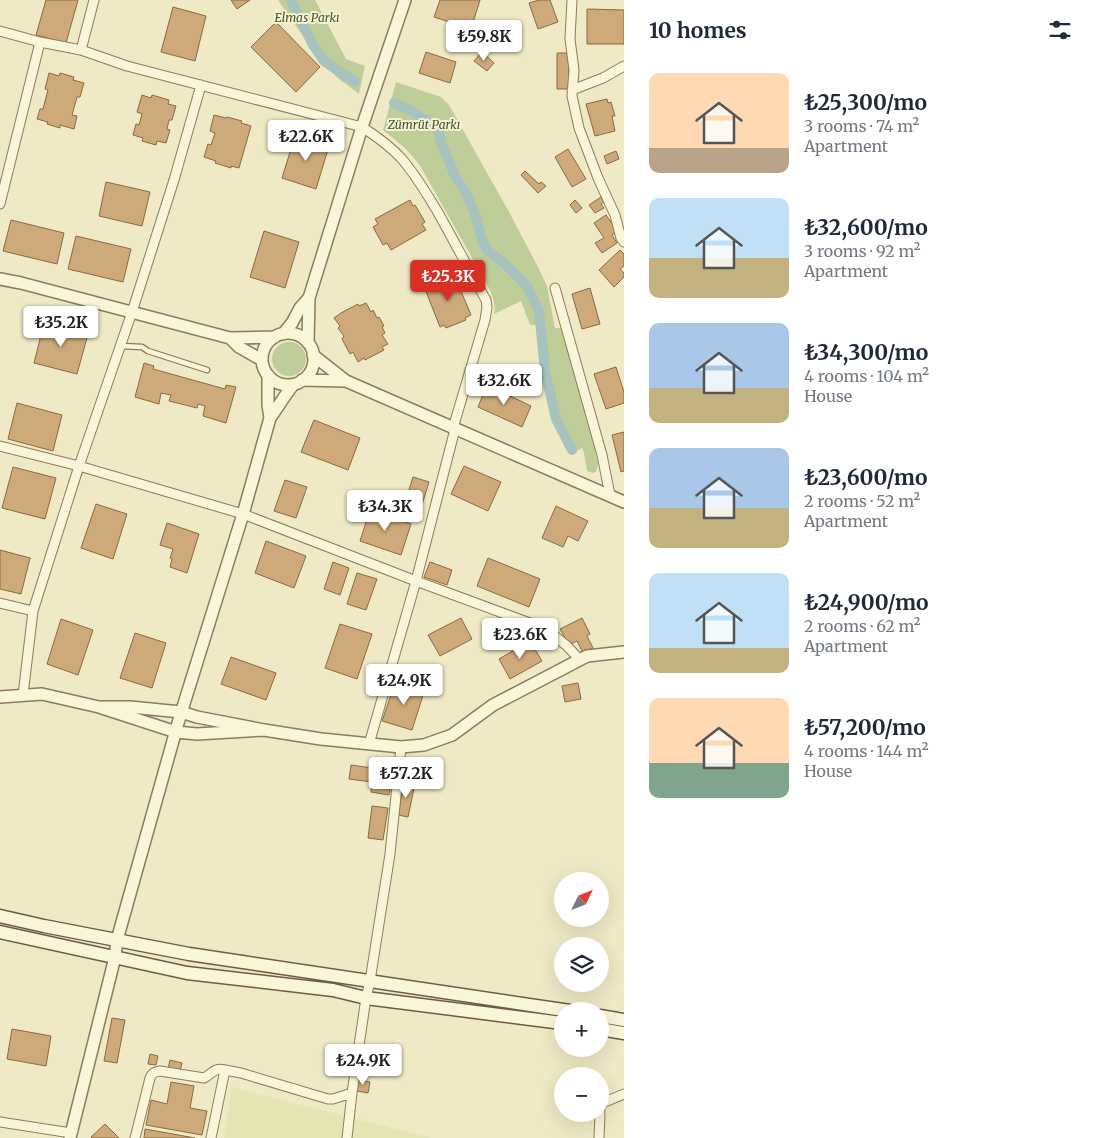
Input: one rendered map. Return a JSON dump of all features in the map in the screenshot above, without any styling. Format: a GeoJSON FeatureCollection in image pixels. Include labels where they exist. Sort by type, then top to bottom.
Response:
{"type":"FeatureCollection","features":[{"type":"Feature","properties":{"kind":"main road"},"geometry":{"type":"LineString","coordinates":[[0,916],[189,954],[554,1009]]}},
{"type":"Feature","properties":{"kind":"main road"},"geometry":{"type":"LineString","coordinates":[[0,932],[187,973],[333,990],[366,998],[554,1022]]}},
{"type":"Feature","properties":{"kind":"main road"},"geometry":{"type":"LineString","coordinates":[[609,1018],[624,1020]]}},
{"type":"Feature","properties":{"kind":"main road"},"geometry":{"type":"LineString","coordinates":[[609,1030],[624,1032]]}},
{"type":"Feature","properties":{"kind":"street"},"geometry":{"type":"LineString","coordinates":[[81,50],[94,0]]}},
{"type":"Feature","properties":{"kind":"street"},"geometry":{"type":"LineString","coordinates":[[308,343],[309,298],[362,127],[405,0]]}},
{"type":"Feature","properties":{"kind":"street"},"geometry":{"type":"LineString","coordinates":[[572,0],[570,39],[574,70],[572,96],[579,128],[598,178],[622,231],[624,242]]}},
{"type":"Feature","properties":{"kind":"street"},"geometry":{"type":"LineString","coordinates":[[0,32],[81,50],[127,66],[362,127],[379,138],[414,173],[448,229],[486,300],[485,320],[454,428],[416,581],[369,744]]}},
{"type":"Feature","properties":{"kind":"street"},"geometry":{"type":"LineString","coordinates":[[0,204],[40,42]]}},
{"type":"Feature","properties":{"kind":"street"},"geometry":{"type":"LineString","coordinates":[[572,90],[603,78],[624,66]]}},
{"type":"Feature","properties":{"kind":"street"},"geometry":{"type":"LineString","coordinates":[[23,695],[33,611],[79,466],[132,312],[202,85]]}},
{"type":"Feature","properties":{"kind":"street"},"geometry":{"type":"LineString","coordinates":[[0,279],[230,338],[279,336],[292,323],[300,308],[309,298]]}},
{"type":"Feature","properties":{"kind":"street"},"geometry":{"type":"LineString","coordinates":[[555,288],[602,455],[610,496]]}},
{"type":"Feature","properties":{"kind":"street"},"geometry":{"type":"LineString","coordinates":[[0,1122],[70,1136],[115,956],[117,940],[181,712],[243,514],[270,418],[285,394],[298,382],[309,374],[312,368],[313,355],[308,343],[296,335],[287,333],[271,340],[265,346],[262,360],[265,372],[278,383],[287,385],[298,382],[346,381]]}},
{"type":"Feature","properties":{"kind":"street"},"geometry":{"type":"LineString","coordinates":[[230,338],[239,347],[262,360]]}},
{"type":"Feature","properties":{"kind":"street"},"geometry":{"type":"LineString","coordinates":[[313,355],[346,381],[624,502]]}},
{"type":"Feature","properties":{"kind":"street"},"geometry":{"type":"LineString","coordinates":[[268,375],[270,418]]}},
{"type":"Feature","properties":{"kind":"street"},"geometry":{"type":"LineString","coordinates":[[0,446],[79,466],[243,514],[546,629],[567,646],[580,660]]}},
{"type":"Feature","properties":{"kind":"street"},"geometry":{"type":"LineString","coordinates":[[0,602],[33,611]]}},
{"type":"Feature","properties":{"kind":"street"},"geometry":{"type":"LineString","coordinates":[[98,707],[130,707],[181,712],[264,730],[321,739],[402,748],[424,745],[452,735],[493,705],[587,656],[624,652]]}},
{"type":"Feature","properties":{"kind":"street"},"geometry":{"type":"LineString","coordinates":[[0,697],[42,694],[98,707],[176,732],[197,734],[264,730]]}},
{"type":"Feature","properties":{"kind":"street"},"geometry":{"type":"LineString","coordinates":[[347,1138],[366,998],[390,854],[402,748]]}},
{"type":"Feature","properties":{"kind":"street"},"geometry":{"type":"LineString","coordinates":[[135,1138],[150,1078],[154,1072],[160,1071],[204,1078],[218,1069],[241,1073],[328,1099],[352,1093]]}},
{"type":"Feature","properties":{"kind":"street"},"geometry":{"type":"LineString","coordinates":[[211,1138],[224,1070]]}},
{"type":"Feature","properties":{"kind":"street"},"geometry":{"type":"LineString","coordinates":[[609,1100],[624,1094]]}},
{"type":"Feature","properties":{"kind":"street"},"geometry":{"type":"LineString","coordinates":[[599,1138],[600,1122]]}},
{"type":"Feature","properties":{"kind":"lane"},"geometry":{"type":"LineString","coordinates":[[121,346],[142,346],[148,351],[207,370]]}},
{"type":"Feature","properties":{"kind":"green space","name":"Elmas Parkı"},"geometry":{"type":"Polygon","coordinates":[[[278,0],[315,0],[346,59],[365,66],[359,94],[321,62],[278,0]]]}},
{"type":"Feature","properties":{"kind":"green space","name":"Zümrüt Parkı"},"geometry":{"type":"Polygon","coordinates":[[[396,82],[441,97],[449,105],[538,267],[547,286],[555,328],[564,328],[571,365],[587,415],[598,464],[596,472],[587,471],[582,448],[571,454],[556,422],[544,372],[536,325],[530,325],[521,301],[494,314],[494,302],[487,284],[419,164],[406,149],[383,130],[396,82]]]}},
{"type":"Feature","properties":{"kind":"green space"},"geometry":{"type":"Polygon","coordinates":[[[289,342],[301,347],[306,359],[301,371],[289,376],[277,371],[272,359],[277,347],[289,342]]]}},
{"type":"Feature","properties":{"kind":"green space"},"geometry":{"type":"Polygon","coordinates":[[[232,1087],[431,1138],[224,1138],[232,1087]]]}},
{"type":"Feature","properties":{"kind":"building"},"geometry":{"type":"Polygon","coordinates":[[[46,0],[78,0],[66,43],[36,35],[46,0]]]}},
{"type":"Feature","properties":{"kind":"building"},"geometry":{"type":"Polygon","coordinates":[[[231,0],[250,0],[237,9],[231,0]]]}},
{"type":"Feature","properties":{"kind":"building"},"geometry":{"type":"Polygon","coordinates":[[[440,0],[480,0],[471,29],[434,17],[440,0]]]}},
{"type":"Feature","properties":{"kind":"building"},"geometry":{"type":"Polygon","coordinates":[[[539,0],[550,0],[558,22],[538,29],[529,3],[539,0]]]}},
{"type":"Feature","properties":{"kind":"building"},"geometry":{"type":"Polygon","coordinates":[[[173,7],[206,16],[195,61],[161,52],[173,7]]]}},
{"type":"Feature","properties":{"kind":"building"},"geometry":{"type":"Polygon","coordinates":[[[587,9],[624,10],[624,44],[587,44],[587,9]]]}},
{"type":"Feature","properties":{"kind":"building"},"geometry":{"type":"Polygon","coordinates":[[[276,22],[320,67],[296,92],[251,47],[276,22]]]}},
{"type":"Feature","properties":{"kind":"building"},"geometry":{"type":"Polygon","coordinates":[[[426,52],[456,62],[450,83],[419,73],[426,52]]]}},
{"type":"Feature","properties":{"kind":"building"},"geometry":{"type":"Polygon","coordinates":[[[482,52],[494,63],[487,71],[474,61],[482,52]]]}},
{"type":"Feature","properties":{"kind":"building"},"geometry":{"type":"Polygon","coordinates":[[[557,53],[569,53],[569,89],[557,89],[557,53]]]}},
{"type":"Feature","properties":{"kind":"building"},"geometry":{"type":"Polygon","coordinates":[[[49,73],[59,76],[60,73],[74,77],[73,80],[84,83],[80,97],[77,97],[72,115],[77,116],[74,129],[60,125],[60,128],[37,119],[40,109],[43,109],[48,90],[45,89],[49,73]]]}},
{"type":"Feature","properties":{"kind":"building"},"geometry":{"type":"Polygon","coordinates":[[[142,95],[151,98],[152,95],[169,100],[168,104],[176,106],[172,120],[169,120],[167,129],[170,130],[166,143],[157,141],[156,145],[142,141],[143,138],[133,135],[136,124],[139,125],[142,114],[137,112],[142,95]]]}},
{"type":"Feature","properties":{"kind":"building"},"geometry":{"type":"Polygon","coordinates":[[[607,99],[608,103],[611,102],[615,116],[612,116],[615,131],[595,136],[586,104],[607,99]]]}},
{"type":"Feature","properties":{"kind":"building"},"geometry":{"type":"Polygon","coordinates":[[[214,115],[242,121],[241,123],[251,126],[239,168],[231,166],[231,168],[215,163],[216,161],[204,157],[208,144],[211,145],[215,133],[210,131],[214,115]]]}},
{"type":"Feature","properties":{"kind":"building"},"geometry":{"type":"Polygon","coordinates":[[[295,136],[329,146],[316,189],[282,178],[295,136]]]}},
{"type":"Feature","properties":{"kind":"building"},"geometry":{"type":"Polygon","coordinates":[[[568,149],[586,179],[572,187],[555,157],[568,149]]]}},
{"type":"Feature","properties":{"kind":"building"},"geometry":{"type":"Polygon","coordinates":[[[616,151],[619,159],[607,164],[604,156],[616,151]]]}},
{"type":"Feature","properties":{"kind":"building"},"geometry":{"type":"Polygon","coordinates":[[[525,171],[539,184],[541,182],[546,186],[538,193],[521,175],[525,171]]]}},
{"type":"Feature","properties":{"kind":"building"},"geometry":{"type":"Polygon","coordinates":[[[106,182],[150,192],[142,226],[99,216],[106,182]]]}},
{"type":"Feature","properties":{"kind":"building"},"geometry":{"type":"Polygon","coordinates":[[[601,197],[604,202],[601,204],[604,208],[595,213],[589,205],[601,197]]]}},
{"type":"Feature","properties":{"kind":"building"},"geometry":{"type":"Polygon","coordinates":[[[410,200],[425,222],[422,224],[426,230],[391,250],[387,243],[383,245],[373,227],[378,224],[375,219],[410,200]]]}},
{"type":"Feature","properties":{"kind":"building"},"geometry":{"type":"Polygon","coordinates":[[[575,200],[582,208],[576,213],[570,205],[575,200]]]}},
{"type":"Feature","properties":{"kind":"building"},"geometry":{"type":"Polygon","coordinates":[[[606,215],[617,231],[612,235],[617,243],[602,253],[595,243],[604,238],[594,223],[606,215]]]}},
{"type":"Feature","properties":{"kind":"building"},"geometry":{"type":"Polygon","coordinates":[[[11,220],[64,233],[57,264],[3,251],[11,220]]]}},
{"type":"Feature","properties":{"kind":"building"},"geometry":{"type":"Polygon","coordinates":[[[264,231],[299,242],[285,288],[250,277],[264,231]]]}},
{"type":"Feature","properties":{"kind":"building"},"geometry":{"type":"Polygon","coordinates":[[[76,236],[131,249],[123,282],[68,269],[76,236]]]}},
{"type":"Feature","properties":{"kind":"building"},"geometry":{"type":"Polygon","coordinates":[[[620,250],[624,254],[624,266],[620,269],[624,273],[624,277],[614,287],[599,270],[620,250]]]}},
{"type":"Feature","properties":{"kind":"building"},"geometry":{"type":"Polygon","coordinates":[[[449,275],[451,278],[455,277],[471,315],[465,318],[466,320],[446,328],[444,325],[440,327],[425,289],[429,287],[428,283],[449,275]]]}},
{"type":"Feature","properties":{"kind":"building"},"geometry":{"type":"Polygon","coordinates":[[[590,288],[600,324],[582,329],[572,294],[590,288]]]}},
{"type":"Feature","properties":{"kind":"building"},"geometry":{"type":"Polygon","coordinates":[[[366,303],[371,312],[373,310],[377,318],[379,317],[384,326],[382,327],[385,333],[382,335],[388,344],[382,347],[384,350],[358,362],[353,352],[350,354],[342,339],[344,336],[338,328],[340,326],[334,318],[358,304],[359,306],[366,303]]]}},
{"type":"Feature","properties":{"kind":"building"},"geometry":{"type":"Polygon","coordinates":[[[44,323],[88,334],[77,374],[34,363],[44,323]]]}},
{"type":"Feature","properties":{"kind":"building"},"geometry":{"type":"Polygon","coordinates":[[[144,363],[154,366],[153,369],[225,389],[226,385],[236,387],[226,423],[203,416],[205,406],[198,404],[197,408],[169,401],[171,395],[161,393],[159,404],[135,397],[144,363]]]}},
{"type":"Feature","properties":{"kind":"building"},"geometry":{"type":"Polygon","coordinates":[[[616,367],[624,392],[624,403],[606,409],[594,374],[616,367]]]}},
{"type":"Feature","properties":{"kind":"building"},"geometry":{"type":"Polygon","coordinates":[[[487,385],[531,406],[522,427],[478,407],[487,385]]]}},
{"type":"Feature","properties":{"kind":"building"},"geometry":{"type":"Polygon","coordinates":[[[17,403],[62,415],[53,451],[8,439],[17,403]]]}},
{"type":"Feature","properties":{"kind":"building"},"geometry":{"type":"Polygon","coordinates":[[[314,420],[360,438],[348,470],[301,452],[314,420]]]}},
{"type":"Feature","properties":{"kind":"building"},"geometry":{"type":"Polygon","coordinates":[[[624,432],[624,471],[621,472],[612,435],[624,432]]]}},
{"type":"Feature","properties":{"kind":"building"},"geometry":{"type":"Polygon","coordinates":[[[464,466],[501,482],[488,511],[451,494],[464,466]]]}},
{"type":"Feature","properties":{"kind":"building"},"geometry":{"type":"Polygon","coordinates":[[[13,467],[56,478],[45,519],[2,508],[13,467]]]}},
{"type":"Feature","properties":{"kind":"building"},"geometry":{"type":"Polygon","coordinates":[[[413,477],[429,482],[420,511],[404,506],[413,477]]]}},
{"type":"Feature","properties":{"kind":"building"},"geometry":{"type":"Polygon","coordinates":[[[285,480],[307,487],[296,518],[274,511],[285,480]]]}},
{"type":"Feature","properties":{"kind":"building"},"geometry":{"type":"Polygon","coordinates":[[[96,504],[127,514],[113,559],[81,548],[96,504]]]}},
{"type":"Feature","properties":{"kind":"building"},"geometry":{"type":"Polygon","coordinates":[[[556,506],[588,521],[578,541],[568,536],[563,547],[542,538],[556,506]]]}},
{"type":"Feature","properties":{"kind":"building"},"geometry":{"type":"Polygon","coordinates":[[[370,510],[411,524],[401,555],[360,541],[370,510]]]}},
{"type":"Feature","properties":{"kind":"building"},"geometry":{"type":"Polygon","coordinates":[[[167,523],[199,534],[187,573],[170,567],[173,549],[160,545],[167,523]]]}},
{"type":"Feature","properties":{"kind":"building"},"geometry":{"type":"Polygon","coordinates":[[[266,541],[306,556],[294,588],[255,573],[266,541]]]}},
{"type":"Feature","properties":{"kind":"building"},"geometry":{"type":"Polygon","coordinates":[[[0,550],[30,558],[21,594],[0,589],[0,550]]]}},
{"type":"Feature","properties":{"kind":"building"},"geometry":{"type":"Polygon","coordinates":[[[488,558],[540,579],[529,607],[477,586],[488,558]]]}},
{"type":"Feature","properties":{"kind":"building"},"geometry":{"type":"Polygon","coordinates":[[[333,562],[349,568],[340,595],[324,589],[333,562]]]}},
{"type":"Feature","properties":{"kind":"building"},"geometry":{"type":"Polygon","coordinates":[[[430,562],[452,570],[447,585],[424,577],[430,562]]]}},
{"type":"Feature","properties":{"kind":"building"},"geometry":{"type":"Polygon","coordinates":[[[357,573],[377,579],[366,610],[347,604],[357,573]]]}},
{"type":"Feature","properties":{"kind":"building"},"geometry":{"type":"Polygon","coordinates":[[[461,618],[472,639],[440,656],[428,635],[461,618]]]}},
{"type":"Feature","properties":{"kind":"building"},"geometry":{"type":"Polygon","coordinates":[[[582,618],[590,634],[587,636],[593,648],[583,653],[577,641],[569,645],[560,629],[582,618]]]}},
{"type":"Feature","properties":{"kind":"building"},"geometry":{"type":"Polygon","coordinates":[[[61,619],[93,630],[78,675],[47,664],[61,619]]]}},
{"type":"Feature","properties":{"kind":"building"},"geometry":{"type":"Polygon","coordinates":[[[340,624],[372,634],[357,679],[325,668],[340,624]]]}},
{"type":"Feature","properties":{"kind":"building"},"geometry":{"type":"Polygon","coordinates":[[[135,633],[166,643],[152,688],[120,678],[135,633]]]}},
{"type":"Feature","properties":{"kind":"building"},"geometry":{"type":"Polygon","coordinates":[[[530,641],[542,661],[510,679],[499,659],[530,641]]]}},
{"type":"Feature","properties":{"kind":"building"},"geometry":{"type":"Polygon","coordinates":[[[231,657],[276,673],[266,700],[221,684],[231,657]]]}},
{"type":"Feature","properties":{"kind":"building"},"geometry":{"type":"Polygon","coordinates":[[[403,682],[425,689],[412,730],[382,721],[392,692],[398,695],[403,682]]]}},
{"type":"Feature","properties":{"kind":"building"},"geometry":{"type":"Polygon","coordinates":[[[578,683],[581,699],[565,702],[562,686],[578,683]]]}},
{"type":"Feature","properties":{"kind":"building"},"geometry":{"type":"Polygon","coordinates":[[[351,765],[393,771],[389,795],[371,792],[372,782],[349,779],[351,765]]]}},
{"type":"Feature","properties":{"kind":"building"},"geometry":{"type":"Polygon","coordinates":[[[404,782],[415,784],[408,817],[398,815],[404,782]]]}},
{"type":"Feature","properties":{"kind":"building"},"geometry":{"type":"Polygon","coordinates":[[[372,806],[388,808],[383,840],[368,838],[372,806]]]}},
{"type":"Feature","properties":{"kind":"building"},"geometry":{"type":"Polygon","coordinates":[[[112,1018],[125,1020],[117,1063],[104,1061],[112,1018]]]}},
{"type":"Feature","properties":{"kind":"building"},"geometry":{"type":"Polygon","coordinates":[[[12,1029],[51,1036],[46,1066],[7,1059],[12,1029]]]}},
{"type":"Feature","properties":{"kind":"building"},"geometry":{"type":"Polygon","coordinates":[[[150,1054],[158,1056],[156,1065],[148,1064],[150,1054]]]}},
{"type":"Feature","properties":{"kind":"building"},"geometry":{"type":"Polygon","coordinates":[[[170,1060],[182,1063],[180,1072],[168,1069],[170,1060]]]}},
{"type":"Feature","properties":{"kind":"building"},"geometry":{"type":"Polygon","coordinates":[[[359,1080],[370,1082],[368,1093],[357,1091],[359,1080]]]}},
{"type":"Feature","properties":{"kind":"building"},"geometry":{"type":"Polygon","coordinates":[[[171,1082],[194,1086],[190,1108],[207,1111],[202,1135],[146,1125],[151,1100],[167,1104],[171,1082]]]}},
{"type":"Feature","properties":{"kind":"building"},"geometry":{"type":"Polygon","coordinates":[[[105,1124],[119,1138],[91,1137],[105,1124]]]}},
{"type":"Feature","properties":{"kind":"building"},"geometry":{"type":"Polygon","coordinates":[[[145,1129],[195,1138],[144,1138],[145,1129]]]}},
{"type":"Feature","properties":{"kind":"waterway"},"geometry":{"type":"LineString","coordinates":[[291,0],[313,45],[324,61],[355,82]]}},
{"type":"Feature","properties":{"kind":"waterway"},"geometry":{"type":"LineString","coordinates":[[394,103],[412,111],[438,129],[442,145],[456,178],[466,193],[475,214],[482,240],[487,250],[505,264],[527,286],[539,311],[545,371],[556,419],[572,450]]}}]}
